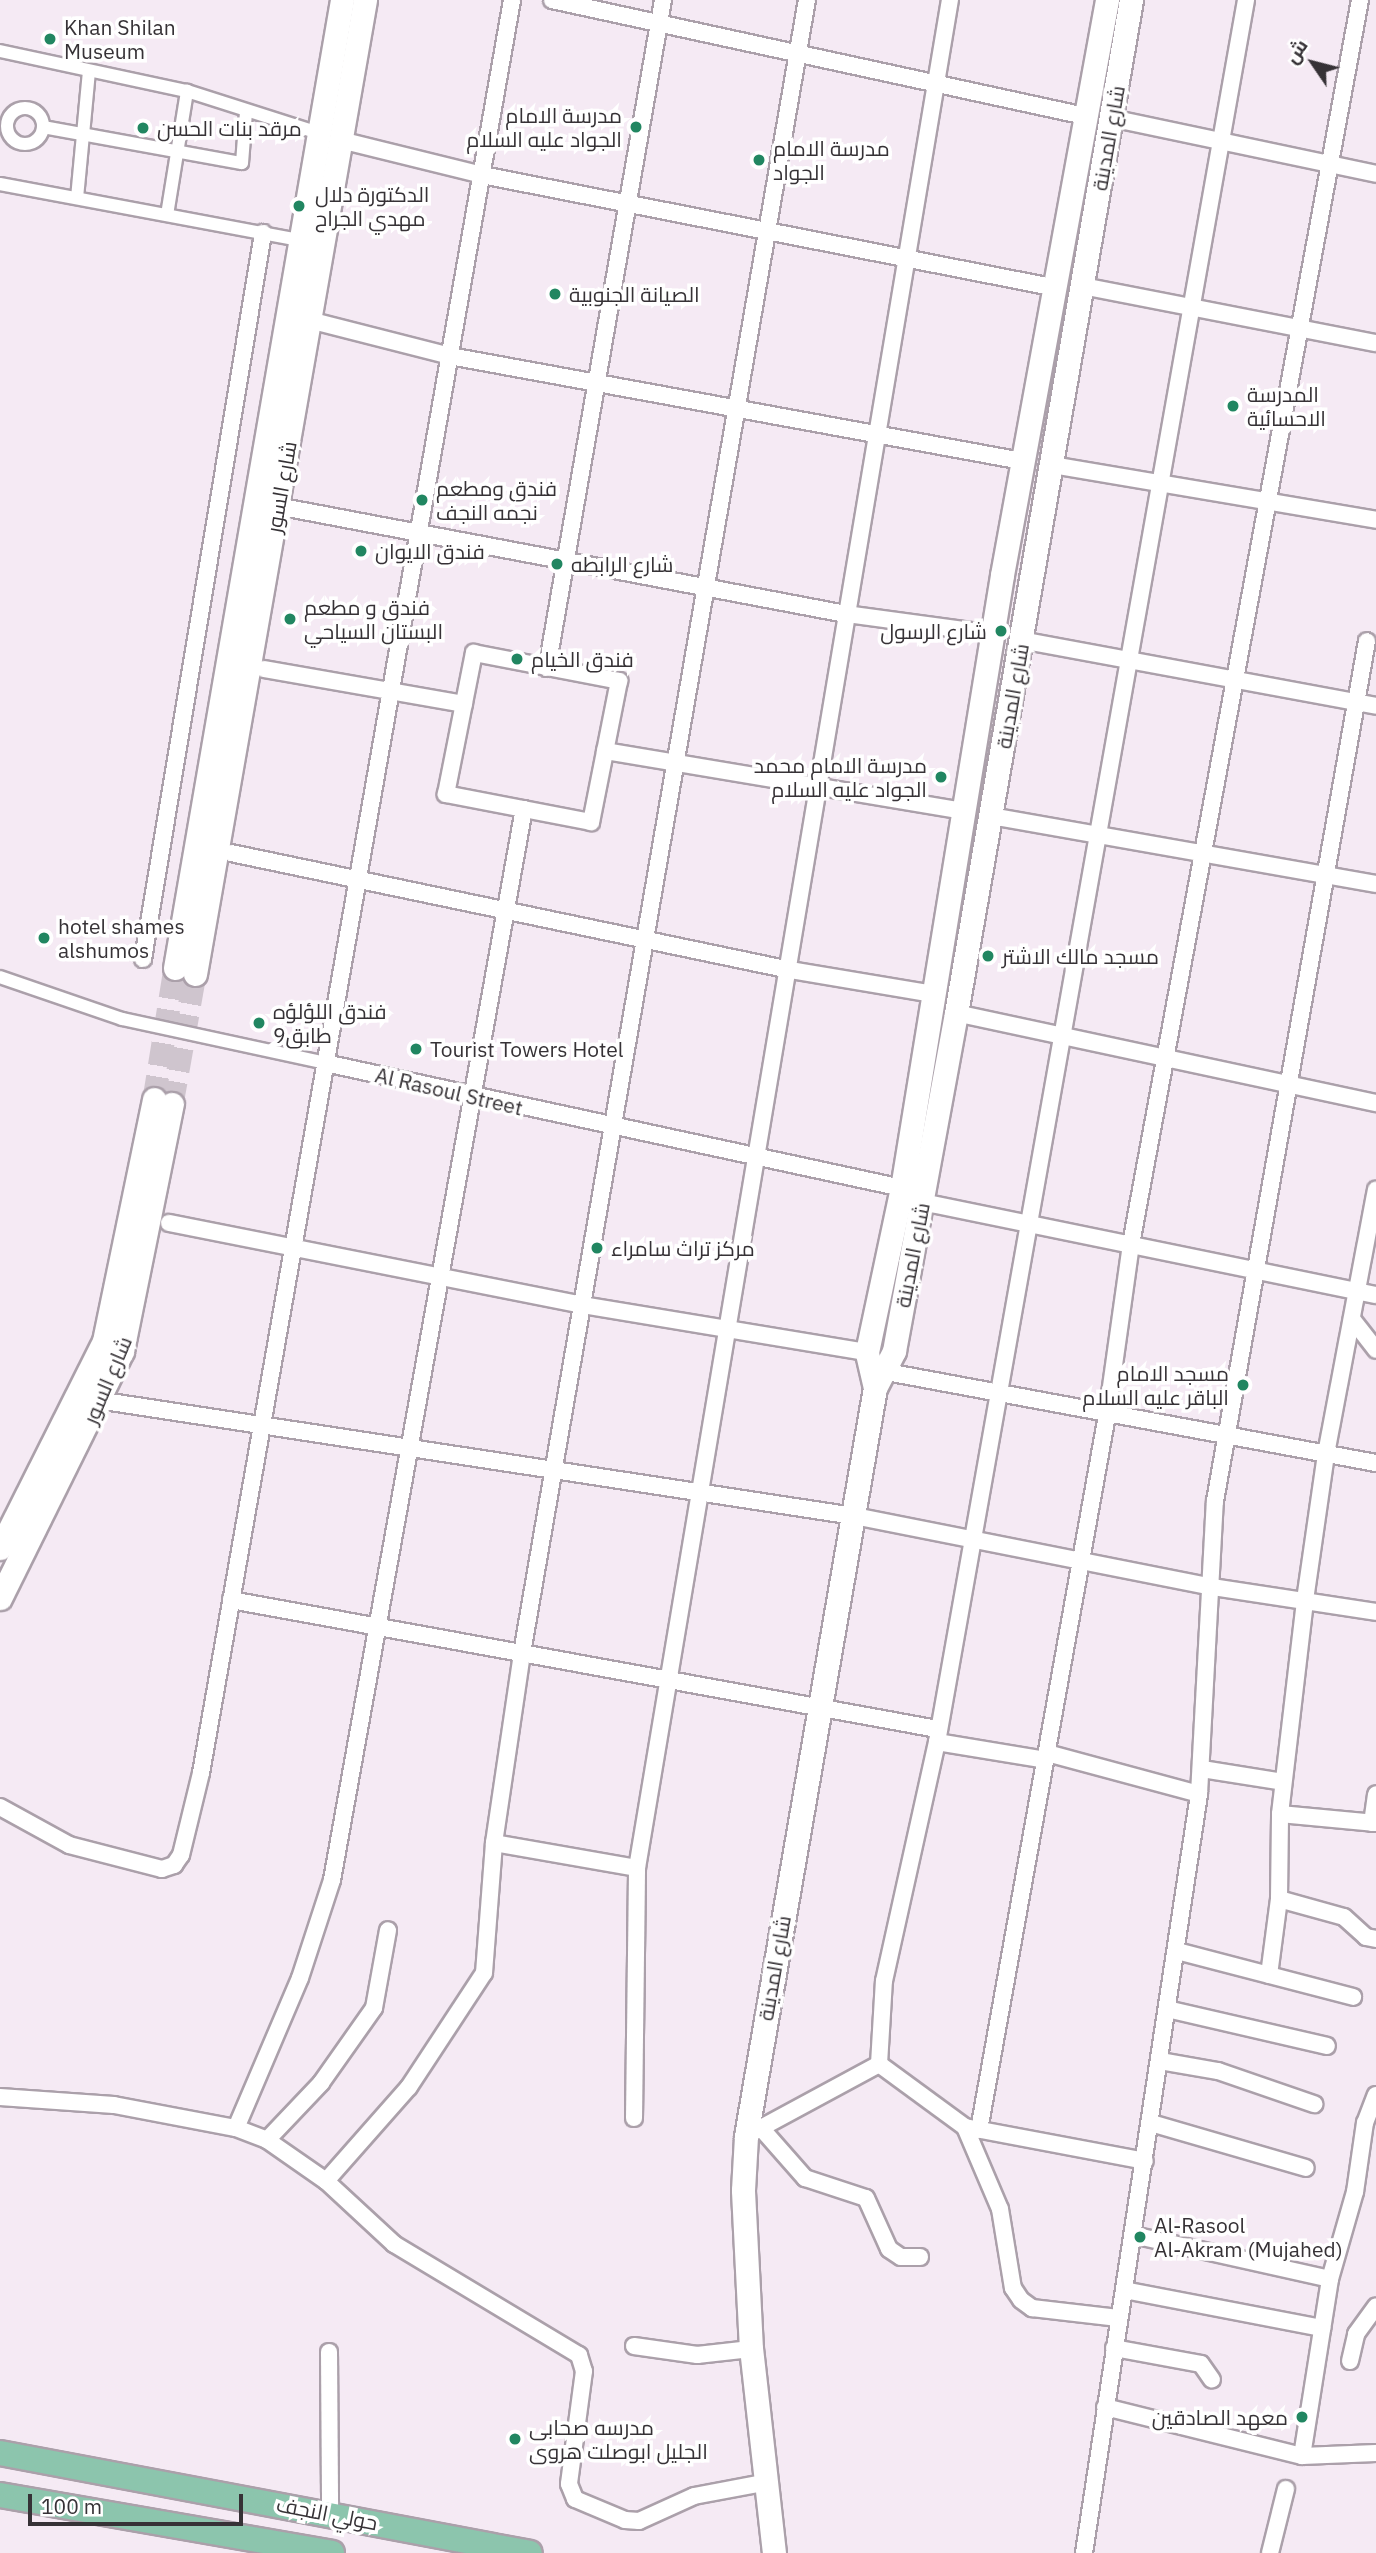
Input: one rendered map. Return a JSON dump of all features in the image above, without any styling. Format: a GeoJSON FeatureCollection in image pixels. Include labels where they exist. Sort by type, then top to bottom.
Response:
{"type":"FeatureCollection","features":[{"type":"Feature","properties":{"kind":"main road","name":"شارع السور"},"geometry":{"type":"LineString","coordinates":[[342,0],[330,136],[309,320],[277,506],[185,971],[300,240],[330,136],[365,0]]}},
{"type":"Feature","properties":{"kind":"main road","name":"شارع المدينة"},"geometry":{"type":"LineString","coordinates":[[774,2553],[751,2349],[743,2190],[818,1707],[853,1516],[933,994],[1052,287],[1107,0]]}},
{"type":"Feature","properties":{"kind":"main road","name":"شارع المدينة"},"geometry":{"type":"LineString","coordinates":[[874,1370],[894,1351],[922,1202],[1131,0]]}},
{"type":"Feature","properties":{"kind":"main road","name":"شارع السور"},"geometry":{"type":"LineString","coordinates":[[0,1548],[78,1394],[110,1318],[163,1102],[129,1327],[100,1401],[0,1598]]}},
{"type":"Feature","properties":{"kind":"main road","name":"حولي النجف"},"geometry":{"type":"LineString","coordinates":[[0,2453],[530,2553]]}},
{"type":"Feature","properties":{"kind":"main road"},"geometry":{"type":"LineString","coordinates":[[0,2495],[318,2552]]}},
{"type":"Feature","properties":{"kind":"main road"},"geometry":{"type":"LineString","coordinates":[[266,2541],[279,2537],[287,2525],[284,2511],[272,2503]]}},
{"type":"Feature","properties":{"kind":"main road"},"geometry":{"type":"LineString","coordinates":[[318,2552],[310,2530],[317,2518],[330,2514]]}},
{"type":"Feature","properties":{"kind":"street"},"geometry":{"type":"LineString","coordinates":[[0,1807],[69,1845],[162,1869],[174,1865],[181,1855],[201,1773],[512,0]]}},
{"type":"Feature","properties":{"kind":"street"},"geometry":{"type":"LineString","coordinates":[[552,0],[1085,116]]}},
{"type":"Feature","properties":{"kind":"street"},"geometry":{"type":"LineString","coordinates":[[547,668],[663,0]]}},
{"type":"Feature","properties":{"kind":"street"},"geometry":{"type":"LineString","coordinates":[[326,2181],[409,2087],[484,1973],[494,1843],[522,1653],[807,0]]}},
{"type":"Feature","properties":{"kind":"street"},"geometry":{"type":"LineString","coordinates":[[634,2118],[637,1868],[727,1326],[790,970],[817,786],[878,438],[904,259],[950,0]]}},
{"type":"Feature","properties":{"kind":"street"},"geometry":{"type":"LineString","coordinates":[[879,2064],[884,1981],[937,1735],[973,1540],[1246,0]]}},
{"type":"Feature","properties":{"kind":"street"},"geometry":{"type":"LineString","coordinates":[[1118,2318],[1032,2308],[1021,2300],[1013,2288],[1000,2209],[972,2129],[1082,1562],[1107,1415],[1131,1244],[1360,0]]}},
{"type":"Feature","properties":{"kind":"street"},"geometry":{"type":"LineString","coordinates":[[0,51],[187,91],[246,112],[330,136],[482,175],[1052,287]]}},
{"type":"Feature","properties":{"kind":"street"},"geometry":{"type":"LineString","coordinates":[[77,198],[89,72]]}},
{"type":"Feature","properties":{"kind":"street"},"geometry":{"type":"LineString","coordinates":[[167,215],[187,91]]}},
{"type":"Feature","properties":{"kind":"street"},"geometry":{"type":"LineString","coordinates":[[24,107],[40,116],[43,127],[34,142],[22,144],[12,139],[3,122],[13,112],[24,107]]}},
{"type":"Feature","properties":{"kind":"street"},"geometry":{"type":"LineString","coordinates":[[43,127],[242,163],[246,112]]}},
{"type":"Feature","properties":{"kind":"street"},"geometry":{"type":"LineString","coordinates":[[1111,118],[1222,139],[1376,174]]}},
{"type":"Feature","properties":{"kind":"street"},"geometry":{"type":"LineString","coordinates":[[0,184],[300,240]]}},
{"type":"Feature","properties":{"kind":"street"},"geometry":{"type":"LineString","coordinates":[[143,958],[262,233]]}},
{"type":"Feature","properties":{"kind":"street"},"geometry":{"type":"LineString","coordinates":[[1082,286],[1376,343]]}},
{"type":"Feature","properties":{"kind":"street"},"geometry":{"type":"LineString","coordinates":[[309,320],[450,356],[878,438],[1022,461]]}},
{"type":"Feature","properties":{"kind":"street"},"geometry":{"type":"LineString","coordinates":[[1052,465],[1376,520]]}},
{"type":"Feature","properties":{"kind":"street"},"geometry":{"type":"LineString","coordinates":[[277,506],[566,559],[706,589],[846,614],[993,634]]}},
{"type":"Feature","properties":{"kind":"street"},"geometry":{"type":"LineString","coordinates":[[1021,640],[1376,706]]}},
{"type":"Feature","properties":{"kind":"street"},"geometry":{"type":"LineString","coordinates":[[1084,2553],[1199,1794],[1213,1587],[1214,1501],[1367,641]]}},
{"type":"Feature","properties":{"kind":"street"},"geometry":{"type":"LineString","coordinates":[[474,653],[547,668],[619,681],[591,822],[446,794],[474,653]]}},
{"type":"Feature","properties":{"kind":"street"},"geometry":{"type":"LineString","coordinates":[[264,669],[464,704]]}},
{"type":"Feature","properties":{"kind":"street"},"geometry":{"type":"LineString","coordinates":[[605,751],[964,811]]}},
{"type":"Feature","properties":{"kind":"street"},"geometry":{"type":"LineString","coordinates":[[236,2128],[300,1978],[332,1880],[524,809]]}},
{"type":"Feature","properties":{"kind":"street"},"geometry":{"type":"LineString","coordinates":[[991,817],[1376,884]]}},
{"type":"Feature","properties":{"kind":"street"},"geometry":{"type":"LineString","coordinates":[[232,853],[790,970],[933,994]]}},
{"type":"Feature","properties":{"kind":"street","name":"Al Rasoul Street"},"geometry":{"type":"LineString","coordinates":[[0,977],[122,1019],[472,1097],[902,1188]]}},
{"type":"Feature","properties":{"kind":"street"},"geometry":{"type":"LineString","coordinates":[[956,1013],[1376,1103]]}},
{"type":"Feature","properties":{"kind":"street"},"geometry":{"type":"LineString","coordinates":[[1269,1975],[1279,1899],[1283,1782],[1305,1600],[1326,1454],[1376,1190]]}},
{"type":"Feature","properties":{"kind":"street"},"geometry":{"type":"LineString","coordinates":[[922,1202],[1376,1295]]}},
{"type":"Feature","properties":{"kind":"street"},"geometry":{"type":"LineString","coordinates":[[169,1223],[582,1305],[727,1326],[874,1370],[1376,1463]]}},
{"type":"Feature","properties":{"kind":"street"},"geometry":{"type":"LineString","coordinates":[[1352,1319],[1376,1350]]}},
{"type":"Feature","properties":{"kind":"street"},"geometry":{"type":"LineString","coordinates":[[78,1394],[100,1401],[261,1427],[853,1516],[1213,1587],[1376,1612]]}},
{"type":"Feature","properties":{"kind":"street"},"geometry":{"type":"LineString","coordinates":[[231,1600],[818,1707],[1199,1794]]}},
{"type":"Feature","properties":{"kind":"street"},"geometry":{"type":"LineString","coordinates":[[1202,1769],[1283,1782]]}},
{"type":"Feature","properties":{"kind":"street"},"geometry":{"type":"LineString","coordinates":[[1280,1814],[1374,1823],[1376,1794]]}},
{"type":"Feature","properties":{"kind":"street"},"geometry":{"type":"LineString","coordinates":[[494,1843],[637,1868]]}},
{"type":"Feature","properties":{"kind":"street"},"geometry":{"type":"LineString","coordinates":[[1279,1899],[1345,1917],[1366,1937],[1376,1939]]}},
{"type":"Feature","properties":{"kind":"street"},"geometry":{"type":"LineString","coordinates":[[267,2140],[321,2083],[374,2008],[388,1930]]}},
{"type":"Feature","properties":{"kind":"street"},"geometry":{"type":"LineString","coordinates":[[1177,1951],[1353,1997]]}},
{"type":"Feature","properties":{"kind":"street"},"geometry":{"type":"LineString","coordinates":[[1167,2009],[1327,2046]]}},
{"type":"Feature","properties":{"kind":"street"},"geometry":{"type":"LineString","coordinates":[[1160,2061],[1218,2071],[1314,2104]]}},
{"type":"Feature","properties":{"kind":"street"},"geometry":{"type":"LineString","coordinates":[[879,2064],[753,2132],[805,2178],[820,2186],[859,2192],[866,2198],[889,2249],[901,2257],[920,2257]]}},
{"type":"Feature","properties":{"kind":"street"},"geometry":{"type":"LineString","coordinates":[[879,2064],[972,2129],[1144,2161]]}},
{"type":"Feature","properties":{"kind":"street"},"geometry":{"type":"LineString","coordinates":[[1301,2456],[1329,2279],[1355,2192],[1364,2123],[1376,2095]]}},
{"type":"Feature","properties":{"kind":"street"},"geometry":{"type":"LineString","coordinates":[[0,2097],[114,2105],[236,2128],[267,2140],[326,2181],[394,2244],[579,2355],[584,2371],[569,2484],[575,2499],[625,2520],[639,2521],[694,2496],[768,2482]]}},
{"type":"Feature","properties":{"kind":"street"},"geometry":{"type":"LineString","coordinates":[[1151,2123],[1306,2168]]}},
{"type":"Feature","properties":{"kind":"street"},"geometry":{"type":"LineString","coordinates":[[1133,2235],[1329,2279]]}},
{"type":"Feature","properties":{"kind":"street"},"geometry":{"type":"LineString","coordinates":[[1124,2290],[1322,2328]]}},
{"type":"Feature","properties":{"kind":"street"},"geometry":{"type":"LineString","coordinates":[[1350,2361],[1356,2334],[1376,2306]]}},
{"type":"Feature","properties":{"kind":"street"},"geometry":{"type":"LineString","coordinates":[[634,2346],[697,2355],[751,2349]]}},
{"type":"Feature","properties":{"kind":"street"},"geometry":{"type":"LineString","coordinates":[[1114,2348],[1201,2364],[1212,2380]]}},
{"type":"Feature","properties":{"kind":"street"},"geometry":{"type":"LineString","coordinates":[[329,2352],[330,2514]]}},
{"type":"Feature","properties":{"kind":"street"},"geometry":{"type":"LineString","coordinates":[[1105,2407],[1301,2456],[1376,2453]]}},
{"type":"Feature","properties":{"kind":"street"},"geometry":{"type":"LineString","coordinates":[[1270,2553],[1286,2489]]}},
{"type":"Feature","properties":{"kind":"tunnel"},"geometry":{"type":"LineString","coordinates":[[154,1099],[175,968]]}},
{"type":"Feature","properties":{"kind":"tunnel"},"geometry":{"type":"LineString","coordinates":[[172,1104],[195,974]]}},
{"type":"Feature","properties":{"kind":"place","name":"Khan Shilan Museum"},"geometry":{"type":"Point","coordinates":[50,39]}},
{"type":"Feature","properties":{"kind":"place","name":"مدرسة الامام الجواد عليه السلام"},"geometry":{"type":"Point","coordinates":[636,127]}},
{"type":"Feature","properties":{"kind":"place","name":"مرقد بنات الحسن"},"geometry":{"type":"Point","coordinates":[143,128]}},
{"type":"Feature","properties":{"kind":"place","name":"مدرسة الامام الجواد"},"geometry":{"type":"Point","coordinates":[759,160]}},
{"type":"Feature","properties":{"kind":"place","name":"الدكتورة دلال مهدي الجراح"},"geometry":{"type":"Point","coordinates":[299,206]}},
{"type":"Feature","properties":{"kind":"place","name":"الصيانة الجنوبية"},"geometry":{"type":"Point","coordinates":[555,294]}},
{"type":"Feature","properties":{"kind":"place","name":"المدرسة الاحسائية"},"geometry":{"type":"Point","coordinates":[1233,406]}},
{"type":"Feature","properties":{"kind":"place","name":"فندق ومطعم نجمه النجف"},"geometry":{"type":"Point","coordinates":[422,500]}},
{"type":"Feature","properties":{"kind":"place","name":"فندق الايوان"},"geometry":{"type":"Point","coordinates":[361,551]}},
{"type":"Feature","properties":{"kind":"place","name":"شارع الرابطه"},"geometry":{"type":"Point","coordinates":[557,564]}},
{"type":"Feature","properties":{"kind":"place","name":"فندق و مطعم البستان السياحي"},"geometry":{"type":"Point","coordinates":[290,619]}},
{"type":"Feature","properties":{"kind":"place","name":"شارع الرسول"},"geometry":{"type":"Point","coordinates":[1001,631]}},
{"type":"Feature","properties":{"kind":"place","name":"فندق الخيام"},"geometry":{"type":"Point","coordinates":[517,659]}},
{"type":"Feature","properties":{"kind":"place","name":"مدرسة الامام محمد الجواد عليه السلام"},"geometry":{"type":"Point","coordinates":[941,777]}},
{"type":"Feature","properties":{"kind":"place","name":"hotel shames alshumos"},"geometry":{"type":"Point","coordinates":[44,938]}},
{"type":"Feature","properties":{"kind":"place","name":"مسجد مالك الاشتر"},"geometry":{"type":"Point","coordinates":[988,956]}},
{"type":"Feature","properties":{"kind":"place","name":"فندق اللؤلؤه 9طابق"},"geometry":{"type":"Point","coordinates":[259,1023]}},
{"type":"Feature","properties":{"kind":"place","name":"Tourist Towers Hotel"},"geometry":{"type":"Point","coordinates":[416,1049]}},
{"type":"Feature","properties":{"kind":"place","name":"مركز تراث سامراء"},"geometry":{"type":"Point","coordinates":[597,1248]}},
{"type":"Feature","properties":{"kind":"place","name":"مسجد الامام الباقر عليه السلام"},"geometry":{"type":"Point","coordinates":[1243,1385]}},
{"type":"Feature","properties":{"kind":"place","name":"Al-Rasool Al-Akram (Mujahed)"},"geometry":{"type":"Point","coordinates":[1140,2237]}},
{"type":"Feature","properties":{"kind":"place","name":"معهد الصادقين"},"geometry":{"type":"Point","coordinates":[1302,2417]}},
{"type":"Feature","properties":{"kind":"place","name":"مدرسه صحابی الجلیل ابوصلت هروی"},"geometry":{"type":"Point","coordinates":[515,2439]}}]}
